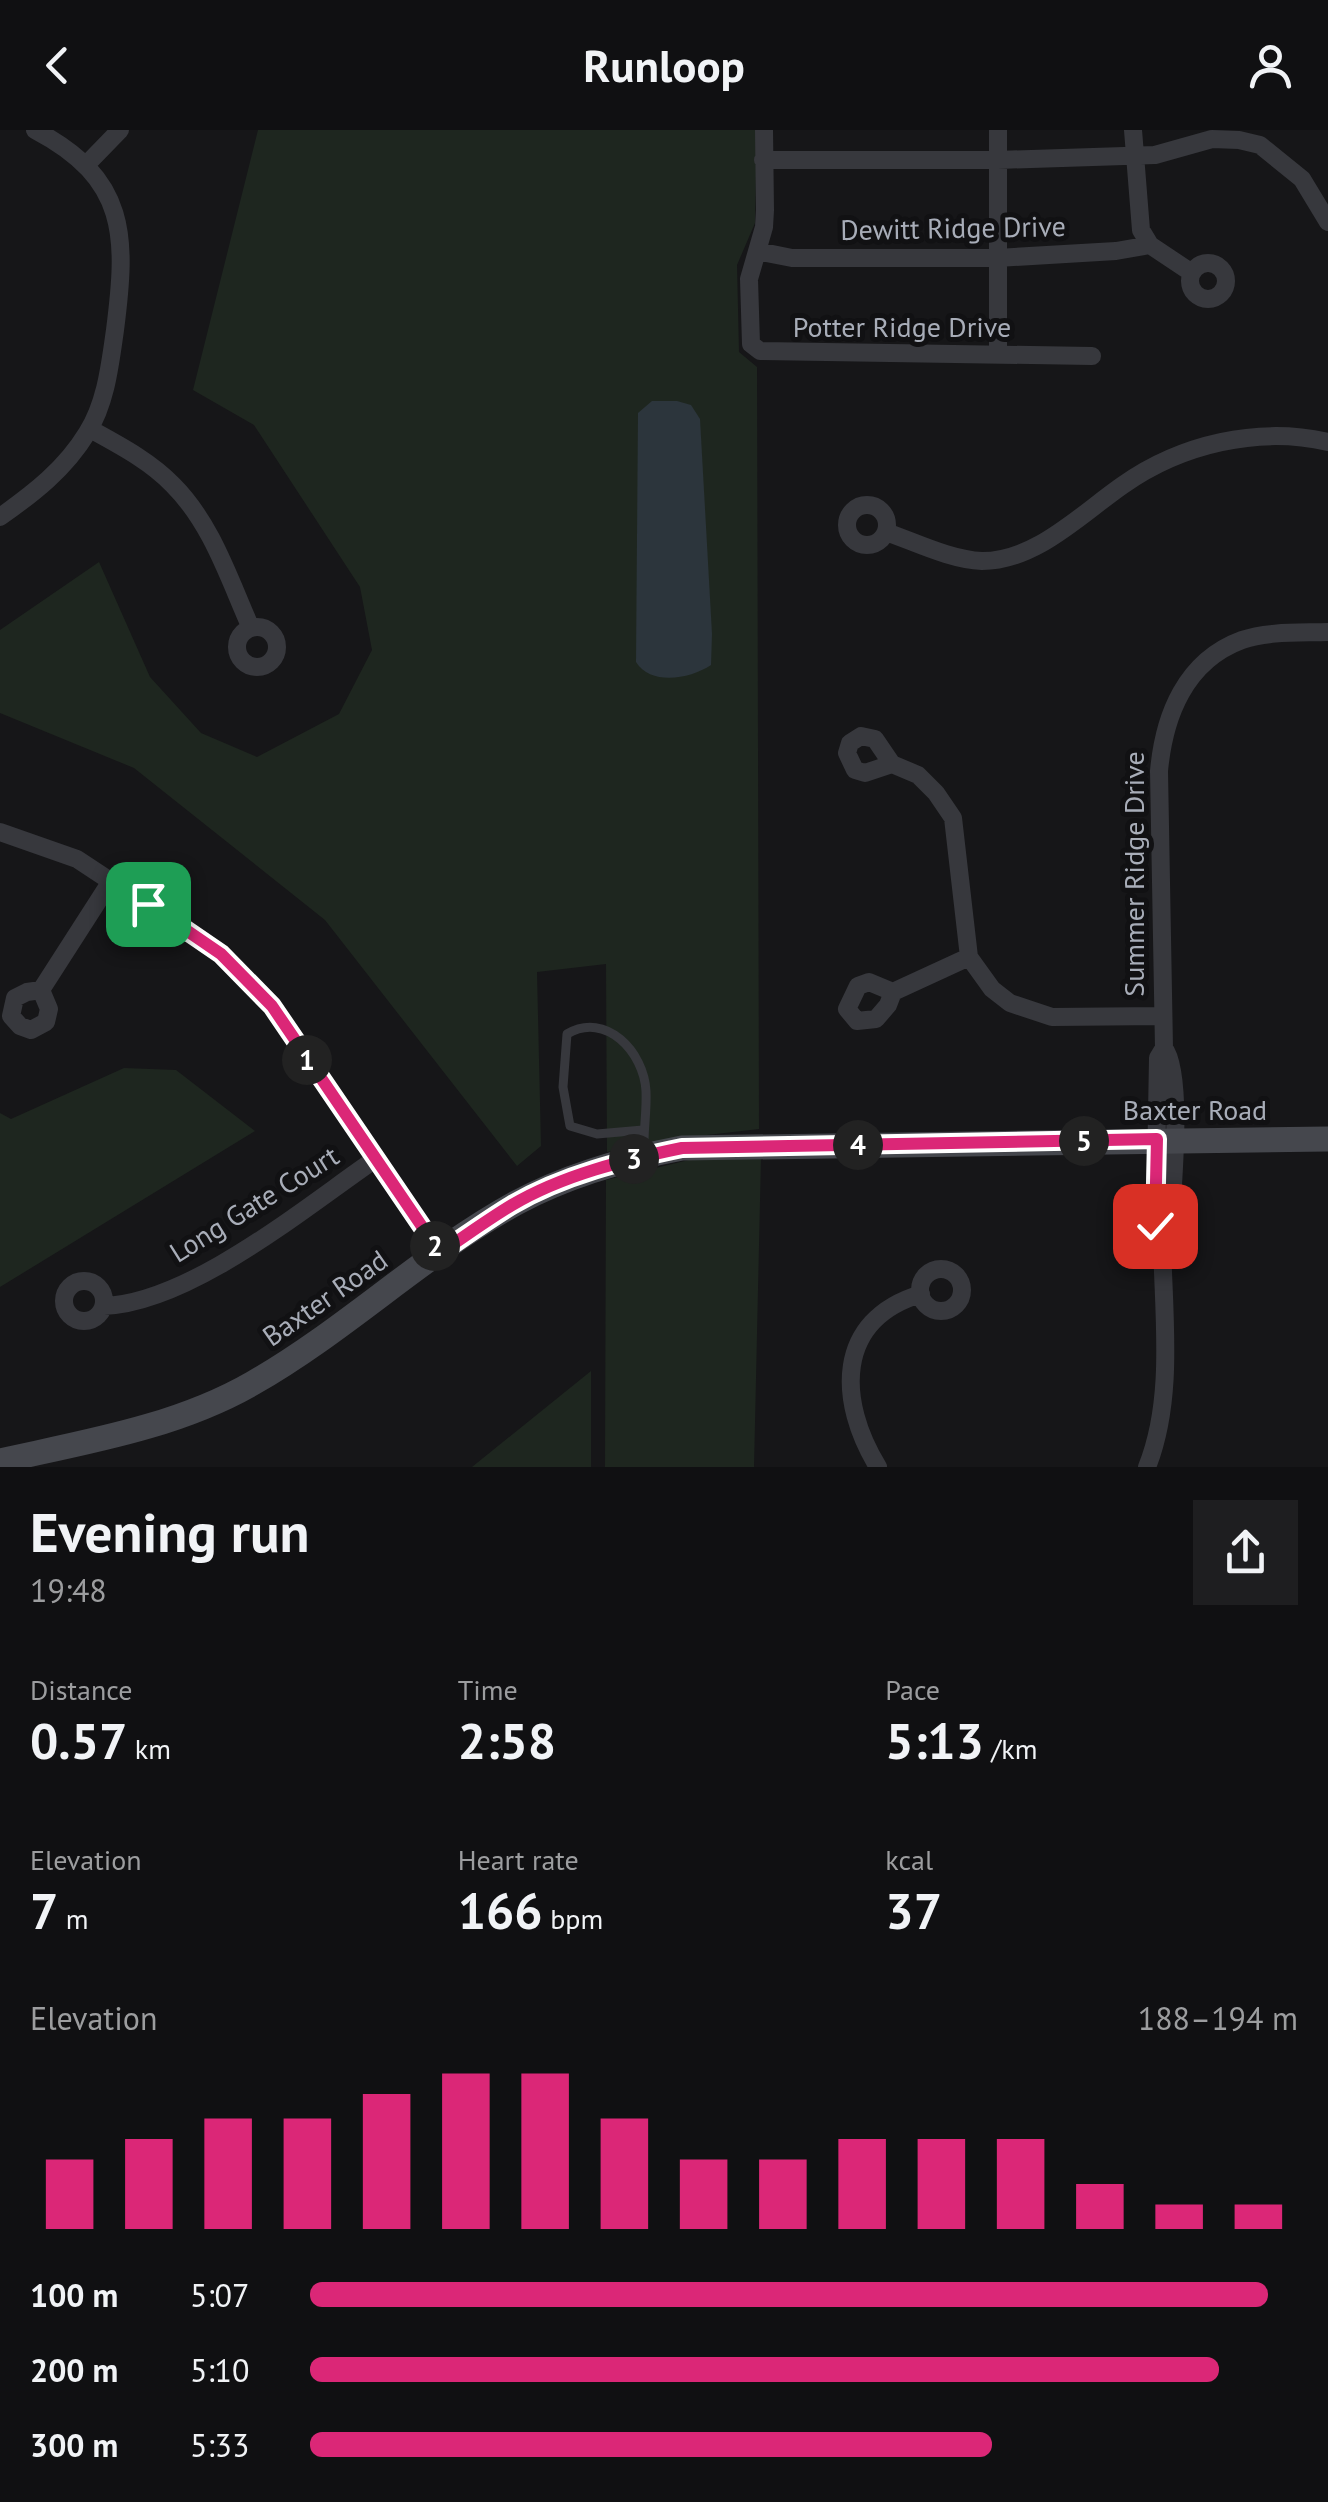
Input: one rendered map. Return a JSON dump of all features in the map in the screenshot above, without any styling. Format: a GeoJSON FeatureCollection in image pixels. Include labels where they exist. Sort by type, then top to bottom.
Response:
{"type":"FeatureCollection","features":[{"type":"Feature","properties":{"kind":"main road","name":"Baxter Road"},"geometry":{"type":"LineString","coordinates":[[0,1460],[133,1430],[199,1410],[250,1386],[313,1348],[440,1253],[513,1205],[643,1143],[682,1148],[1328,1139]]}},
{"type":"Feature","properties":{"kind":"street"},"geometry":{"type":"LineString","coordinates":[[0,517],[55,474],[90,429],[110,368],[122,257],[121,232],[112,205],[87,164],[36,130]]}},
{"type":"Feature","properties":{"kind":"street"},"geometry":{"type":"LineString","coordinates":[[87,164],[120,130]]}},
{"type":"Feature","properties":{"kind":"street","name":"Potter Ridge Drive"},"geometry":{"type":"LineString","coordinates":[[764,130],[764,227],[748,303],[751,344],[760,351],[1092,356]]}},
{"type":"Feature","properties":{"kind":"street"},"geometry":{"type":"LineString","coordinates":[[998,130],[998,355]]}},
{"type":"Feature","properties":{"kind":"street"},"geometry":{"type":"LineString","coordinates":[[1132,130],[1140,230],[1150,245],[1192,273]]}},
{"type":"Feature","properties":{"kind":"street"},"geometry":{"type":"LineString","coordinates":[[763,160],[1134,156],[1156,155],[1212,139],[1260,144],[1302,179],[1328,222]]}},
{"type":"Feature","properties":{"kind":"street","name":"Dewitt Ridge Drive"},"geometry":{"type":"LineString","coordinates":[[757,251],[792,258],[997,258],[1116,251],[1150,245]]}},
{"type":"Feature","properties":{"kind":"street"},"geometry":{"type":"LineString","coordinates":[[90,429],[150,466],[188,501],[204,523],[251,628]]}},
{"type":"Feature","properties":{"kind":"street"},"geometry":{"type":"LineString","coordinates":[[886,532],[981,561],[1014,556],[1068,526],[1148,469],[1182,453],[1263,436],[1298,436],[1328,442]]}},
{"type":"Feature","properties":{"kind":"street","name":"Summer Ridge Drive"},"geometry":{"type":"LineString","coordinates":[[1147,1467],[1156,1444],[1164,1394],[1162,1239],[1155,1226],[1165,1139],[1158,1058],[1164,1048],[1158,771],[1162,734],[1176,700],[1196,672],[1215,655],[1243,640],[1328,632]]}},
{"type":"Feature","properties":{"kind":"street"},"geometry":{"type":"LineString","coordinates":[[892,764],[918,775],[953,818],[969,957],[992,989],[1010,1003],[1052,1017],[1162,1016]]}},
{"type":"Feature","properties":{"kind":"street"},"geometry":{"type":"LineString","coordinates":[[0,832],[77,858],[200,938],[253,986],[272,1006],[440,1253]]}},
{"type":"Feature","properties":{"kind":"street"},"geometry":{"type":"LineString","coordinates":[[41,990],[111,880]]}},
{"type":"Feature","properties":{"kind":"street"},"geometry":{"type":"LineString","coordinates":[[893,992],[969,957]]}},
{"type":"Feature","properties":{"kind":"street","name":"Long Gate Court"},"geometry":{"type":"LineString","coordinates":[[104,1306],[123,1305],[153,1295],[213,1268],[374,1160]]}},
{"type":"Feature","properties":{"kind":"street"},"geometry":{"type":"LineString","coordinates":[[878,1467],[856,1423],[849,1395],[851,1363],[858,1342],[883,1311],[921,1294]]}},
{"type":"Feature","properties":{"kind":"lane"},"geometry":{"type":"LineString","coordinates":[[589,1026],[605,1029],[620,1036],[628,1047],[641,1068],[646,1088],[643,1143],[570,1126],[563,1087],[567,1034],[589,1026]]}},
{"type":"Feature","properties":{"kind":"shaded area"},"geometry":{"type":"Polygon","coordinates":[[[258,130],[757,130],[755,223],[737,265],[739,352],[757,367],[759,1129],[607,1152],[606,964],[537,972],[541,1146],[517,1166],[325,920],[134,768],[0,713],[0,630],[99,562],[150,677],[201,733],[257,757],[339,714],[372,650],[360,587],[254,425],[193,390],[258,130]]]}},
{"type":"Feature","properties":{"kind":"shaded area"},"geometry":{"type":"Polygon","coordinates":[[[652,401],[691,405],[700,419],[711,665],[671,678],[651,675],[636,662],[638,413],[652,401]]]}},
{"type":"Feature","properties":{"kind":"shaded area"},"geometry":{"type":"Polygon","coordinates":[[[124,1068],[176,1070],[255,1131],[0,1287],[0,1113],[11,1119],[124,1068]]]}},
{"type":"Feature","properties":{"kind":"shaded area"},"geometry":{"type":"Polygon","coordinates":[[[761,1157],[754,1467],[605,1467],[606,1180],[697,1158],[761,1157]]]}},
{"type":"Feature","properties":{"kind":"shaded area"},"geometry":{"type":"Polygon","coordinates":[[[591,1371],[591,1467],[472,1467],[591,1371]]]}},
{"type":"Feature","properties":{"kind":"route"},"geometry":{"type":"LineString","coordinates":[[148,904],[221,954],[272,1006],[440,1253],[542,1190],[625,1161],[682,1148],[1157,1139],[1155,1226]]}}]}
